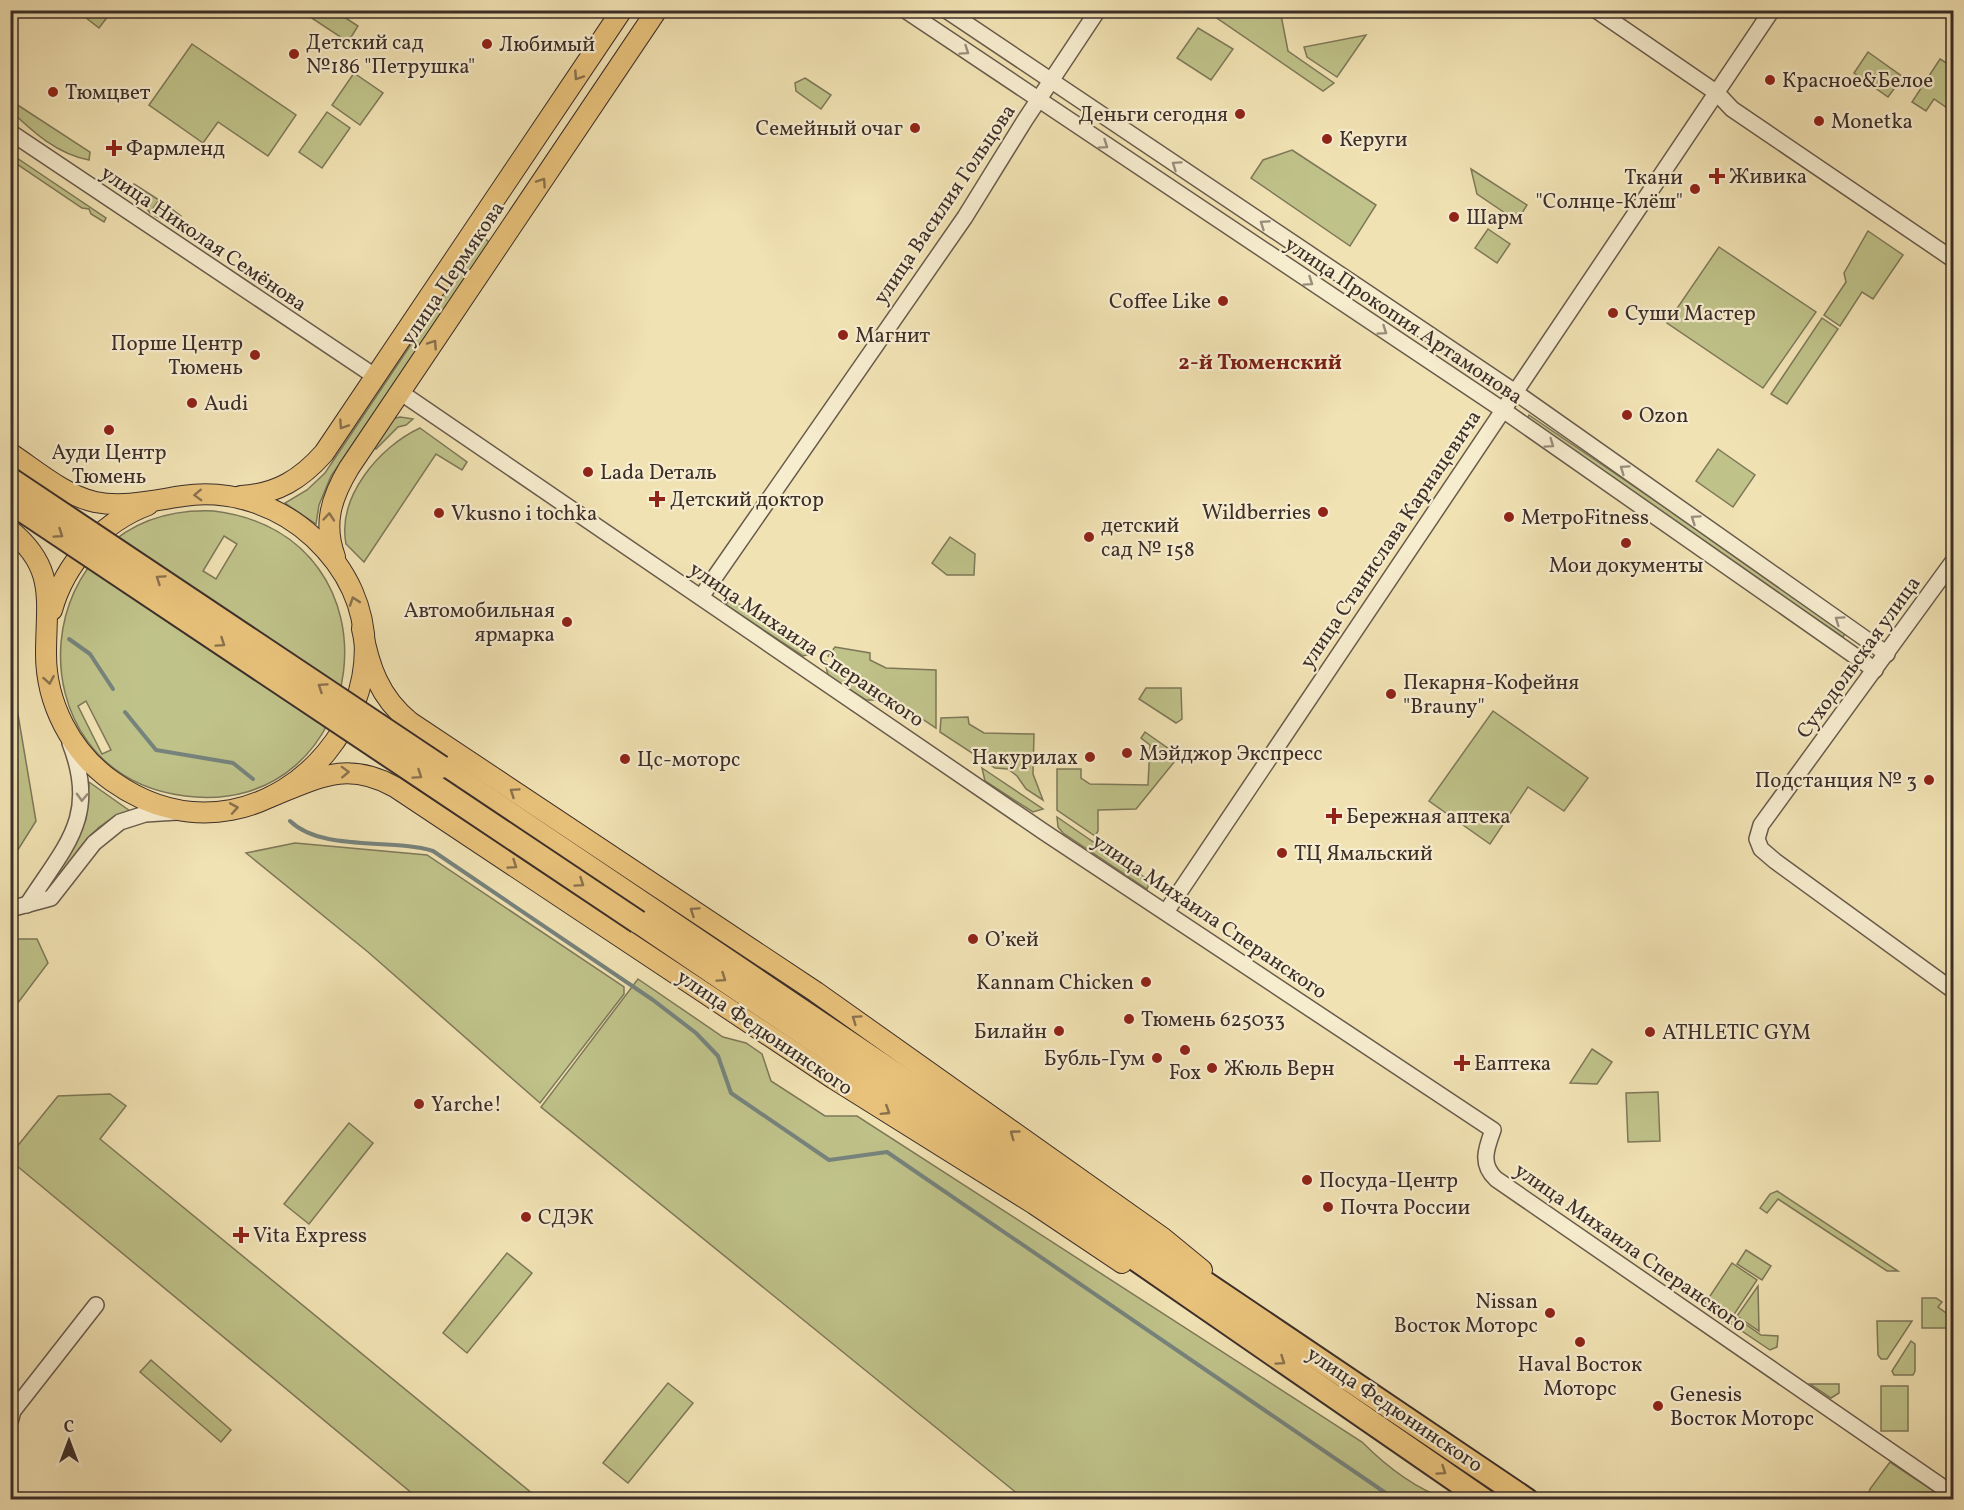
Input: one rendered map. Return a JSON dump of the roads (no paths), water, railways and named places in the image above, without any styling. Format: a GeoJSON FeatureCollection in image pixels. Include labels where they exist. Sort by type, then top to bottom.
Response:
{"type":"FeatureCollection","features":[{"type":"Feature","properties":{"kind":"highway"},"geometry":{"type":"LineString","coordinates":[[10,479],[644,914]]}},
{"type":"Feature","properties":{"kind":"highway"},"geometry":{"type":"LineString","coordinates":[[10,502],[644,914]]}},
{"type":"Feature","properties":{"kind":"highway","name":"улица Федюнинского"},"geometry":{"type":"LineString","coordinates":[[644,914],[1263,1319],[1527,1500]]}},
{"type":"Feature","properties":{"kind":"highway","name":"улица Федюнинского"},"geometry":{"type":"LineString","coordinates":[[644,914],[1252,1341],[1484,1500]]}},
{"type":"Feature","properties":{"kind":"main road","name":"улица Пермякова"},"geometry":{"type":"LineString","coordinates":[[225,496],[269,493],[303,474],[324,453],[622,10]]}},
{"type":"Feature","properties":{"kind":"main road","name":"улица Пермякова"},"geometry":{"type":"LineString","coordinates":[[342,574],[329,533],[328,522],[334,496],[349,468],[657,10]]}},
{"type":"Feature","properties":{"kind":"main road"},"geometry":{"type":"LineString","coordinates":[[10,453],[82,498],[109,504],[198,495],[225,496],[261,505],[293,521],[325,550],[342,574],[354,600],[362,629],[361,682],[345,727],[317,765],[287,789],[234,809],[196,811],[159,805],[124,790],[94,767],[82,753],[62,721],[47,672],[48,595],[44,573],[32,551],[10,530]]}},
{"type":"Feature","properties":{"kind":"main road"},"geometry":{"type":"LineString","coordinates":[[47,638],[60,588],[84,550],[105,529],[124,517],[144,506],[171,498]]}},
{"type":"Feature","properties":{"kind":"main road","name":"улица Федюнинского"},"geometry":{"type":"LineString","coordinates":[[362,629],[368,658],[378,684],[393,706],[410,722],[870,1029],[1162,1238],[1263,1319]]}},
{"type":"Feature","properties":{"kind":"main road","name":"улица Федюнинского"},"geometry":{"type":"LineString","coordinates":[[270,797],[321,776],[346,771],[368,774],[395,787],[834,1079],[1034,1204],[1140,1275],[1252,1341]]}},
{"type":"Feature","properties":{"kind":"street","name":"улица Прокопия Артамонова"},"geometry":{"type":"LineString","coordinates":[[905,10],[1037,101],[1503,410],[1875,670]]}},
{"type":"Feature","properties":{"kind":"street","name":"улица Прокопия Артамонова"},"geometry":{"type":"LineString","coordinates":[[946,10],[1515,392],[1887,654]]}},
{"type":"Feature","properties":{"kind":"street","name":"улица Василия Гольцова"},"geometry":{"type":"LineString","coordinates":[[701,597],[897,311],[966,217],[1037,101],[1098,10]]}},
{"type":"Feature","properties":{"kind":"street"},"geometry":{"type":"LineString","coordinates":[[1596,10],[1717,93],[1732,109],[1953,260]]}},
{"type":"Feature","properties":{"kind":"street","name":"улица Станислава Карнацевича"},"geometry":{"type":"LineString","coordinates":[[1166,912],[1772,10]]}},
{"type":"Feature","properties":{"kind":"street","name":"улица Николая Семёнова"},"geometry":{"type":"LineString","coordinates":[[10,132],[376,377]]}},
{"type":"Feature","properties":{"kind":"street","name":"улица Михаила Сперанского"},"geometry":{"type":"LineString","coordinates":[[400,392],[1166,912],[1493,1130],[1485,1158],[1488,1171],[1496,1179],[1953,1495]]}},
{"type":"Feature","properties":{"kind":"street","name":"Суходольская улица"},"geometry":{"type":"LineString","coordinates":[[1953,560],[1761,825],[1757,839],[1761,849],[1775,861],[1953,991]]}},
{"type":"Feature","properties":{"kind":"street"},"geometry":{"type":"LineString","coordinates":[[27,905],[74,832],[82,803],[80,772],[62,721]]}},
{"type":"Feature","properties":{"kind":"street"},"geometry":{"type":"LineString","coordinates":[[10,909],[51,898],[94,843],[120,822],[145,814],[196,811]]}},
{"type":"Feature","properties":{"kind":"street"},"geometry":{"type":"LineString","coordinates":[[10,1422],[13,1411],[96,1305]]}},
{"type":"Feature","properties":{"kind":"waterway"},"geometry":{"type":"LineString","coordinates":[[10,610],[14,612]]}},
{"type":"Feature","properties":{"kind":"waterway"},"geometry":{"type":"LineString","coordinates":[[69,639],[90,654],[113,689]]}},
{"type":"Feature","properties":{"kind":"waterway"},"geometry":{"type":"LineString","coordinates":[[125,712],[156,750],[233,763],[253,779]]}},
{"type":"Feature","properties":{"kind":"waterway"},"geometry":{"type":"LineString","coordinates":[[290,821],[304,831],[338,841],[397,845],[433,851],[653,1000],[696,1033],[718,1056],[731,1093],[829,1160],[887,1152],[1396,1500]]}},
{"type":"Feature","properties":{"kind":"place","name":"Любимый"},"geometry":{"type":"Point","coordinates":[487,44]}},
{"type":"Feature","properties":{"kind":"place","name":"Детский сад №186 \"Петрушка\""},"geometry":{"type":"Point","coordinates":[294,54]}},
{"type":"Feature","properties":{"kind":"place","name":"Красное&Белое"},"geometry":{"type":"Point","coordinates":[1770,80]}},
{"type":"Feature","properties":{"kind":"place","name":"Тюмцвет"},"geometry":{"type":"Point","coordinates":[53,92]}},
{"type":"Feature","properties":{"kind":"place","name":"Деньги сегодня"},"geometry":{"type":"Point","coordinates":[1240,114]}},
{"type":"Feature","properties":{"kind":"place","name":"Monetka"},"geometry":{"type":"Point","coordinates":[1819,121]}},
{"type":"Feature","properties":{"kind":"place","name":"Семейный очаг"},"geometry":{"type":"Point","coordinates":[915,128]}},
{"type":"Feature","properties":{"kind":"place","name":"Керуги"},"geometry":{"type":"Point","coordinates":[1327,139]}},
{"type":"Feature","properties":{"kind":"place","name":"Фармленд"},"geometry":{"type":"Point","coordinates":[114,148]}},
{"type":"Feature","properties":{"kind":"place","name":"Живика"},"geometry":{"type":"Point","coordinates":[1717,176]}},
{"type":"Feature","properties":{"kind":"place","name":"Ткани \"Солнце-Клёш\""},"geometry":{"type":"Point","coordinates":[1695,189]}},
{"type":"Feature","properties":{"kind":"place","name":"Шарм"},"geometry":{"type":"Point","coordinates":[1454,217]}},
{"type":"Feature","properties":{"kind":"place","name":"Coffee Like"},"geometry":{"type":"Point","coordinates":[1223,301]}},
{"type":"Feature","properties":{"kind":"place","name":"Суши Мастер"},"geometry":{"type":"Point","coordinates":[1613,313]}},
{"type":"Feature","properties":{"kind":"place","name":"Магнит"},"geometry":{"type":"Point","coordinates":[843,335]}},
{"type":"Feature","properties":{"kind":"place","name":"Порше Центр Тюмень"},"geometry":{"type":"Point","coordinates":[255,355]}},
{"type":"Feature","properties":{"kind":"place","name":"Audi"},"geometry":{"type":"Point","coordinates":[192,403]}},
{"type":"Feature","properties":{"kind":"place","name":"Ozon"},"geometry":{"type":"Point","coordinates":[1627,415]}},
{"type":"Feature","properties":{"kind":"place","name":"Ауди Центр Тюмень"},"geometry":{"type":"Point","coordinates":[109,430]}},
{"type":"Feature","properties":{"kind":"place","name":"Lada Dеталь"},"geometry":{"type":"Point","coordinates":[588,472]}},
{"type":"Feature","properties":{"kind":"place","name":"Детский доктор"},"geometry":{"type":"Point","coordinates":[657,499]}},
{"type":"Feature","properties":{"kind":"place","name":"Wildberries"},"geometry":{"type":"Point","coordinates":[1323,512]}},
{"type":"Feature","properties":{"kind":"place","name":"Vkusno i tochka"},"geometry":{"type":"Point","coordinates":[439,513]}},
{"type":"Feature","properties":{"kind":"place","name":"МетроFitness"},"geometry":{"type":"Point","coordinates":[1509,517]}},
{"type":"Feature","properties":{"kind":"place","name":"детский сад № 158"},"geometry":{"type":"Point","coordinates":[1089,537]}},
{"type":"Feature","properties":{"kind":"place","name":"Мои документы"},"geometry":{"type":"Point","coordinates":[1626,543]}},
{"type":"Feature","properties":{"kind":"place","name":"Автомобильная ярмарка"},"geometry":{"type":"Point","coordinates":[567,622]}},
{"type":"Feature","properties":{"kind":"place","name":"Пекарня-Кофейня \"Brauny\""},"geometry":{"type":"Point","coordinates":[1391,694]}},
{"type":"Feature","properties":{"kind":"place","name":"Мэйджор Экспресс"},"geometry":{"type":"Point","coordinates":[1127,753]}},
{"type":"Feature","properties":{"kind":"place","name":"Накурилах"},"geometry":{"type":"Point","coordinates":[1090,757]}},
{"type":"Feature","properties":{"kind":"place","name":"Цс-моторс"},"geometry":{"type":"Point","coordinates":[625,759]}},
{"type":"Feature","properties":{"kind":"place","name":"Подстанция № 3"},"geometry":{"type":"Point","coordinates":[1929,780]}},
{"type":"Feature","properties":{"kind":"place","name":"Бережная аптека"},"geometry":{"type":"Point","coordinates":[1334,816]}},
{"type":"Feature","properties":{"kind":"place","name":"ТЦ Ямальский"},"geometry":{"type":"Point","coordinates":[1282,853]}},
{"type":"Feature","properties":{"kind":"place","name":"О’кей"},"geometry":{"type":"Point","coordinates":[973,939]}},
{"type":"Feature","properties":{"kind":"place","name":"Kannam Chicken"},"geometry":{"type":"Point","coordinates":[1146,982]}},
{"type":"Feature","properties":{"kind":"place","name":"Тюмень 625033"},"geometry":{"type":"Point","coordinates":[1129,1019]}},
{"type":"Feature","properties":{"kind":"place","name":"Билайн"},"geometry":{"type":"Point","coordinates":[1059,1031]}},
{"type":"Feature","properties":{"kind":"place","name":"ATHLETIC GYM"},"geometry":{"type":"Point","coordinates":[1650,1032]}},
{"type":"Feature","properties":{"kind":"place","name":"Fox"},"geometry":{"type":"Point","coordinates":[1185,1050]}},
{"type":"Feature","properties":{"kind":"place","name":"Бубль-Гум"},"geometry":{"type":"Point","coordinates":[1157,1058]}},
{"type":"Feature","properties":{"kind":"place","name":"Еаптека"},"geometry":{"type":"Point","coordinates":[1462,1063]}},
{"type":"Feature","properties":{"kind":"place","name":"Жюль Верн"},"geometry":{"type":"Point","coordinates":[1212,1068]}},
{"type":"Feature","properties":{"kind":"place","name":"Yarche!"},"geometry":{"type":"Point","coordinates":[419,1104]}},
{"type":"Feature","properties":{"kind":"place","name":"Посуда-Центр"},"geometry":{"type":"Point","coordinates":[1307,1180]}},
{"type":"Feature","properties":{"kind":"place","name":"Почта России"},"geometry":{"type":"Point","coordinates":[1328,1207]}},
{"type":"Feature","properties":{"kind":"place","name":"СДЭК"},"geometry":{"type":"Point","coordinates":[526,1217]}},
{"type":"Feature","properties":{"kind":"place","name":"Vita Express"},"geometry":{"type":"Point","coordinates":[241,1235]}},
{"type":"Feature","properties":{"kind":"place","name":"Nissan Восток Моторс"},"geometry":{"type":"Point","coordinates":[1550,1313]}},
{"type":"Feature","properties":{"kind":"place","name":"Haval Восток Моторс"},"geometry":{"type":"Point","coordinates":[1580,1342]}},
{"type":"Feature","properties":{"kind":"place","name":"Genesis Восток Моторс"},"geometry":{"type":"Point","coordinates":[1658,1406]}},
{"type":"Feature","properties":{"kind":"district","name":"2-й Тюменский"},"geometry":{"type":"Point","coordinates":[1260,361]}}]}
